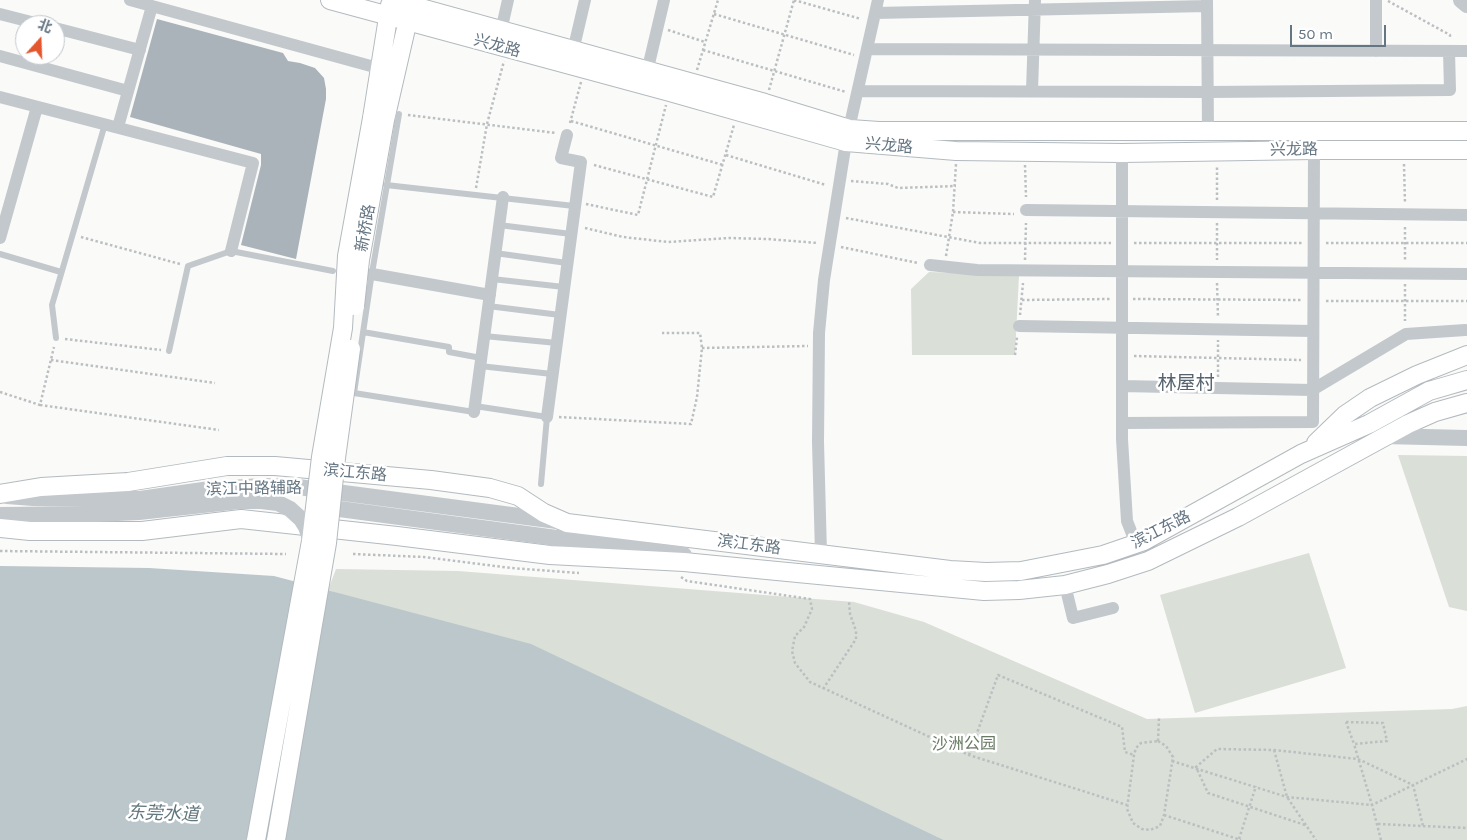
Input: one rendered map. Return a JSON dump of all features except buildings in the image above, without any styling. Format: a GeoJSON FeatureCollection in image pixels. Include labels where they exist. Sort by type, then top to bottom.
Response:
{"type":"FeatureCollection","features":[{"type":"Feature","properties":{"kind":"main road","name":"兴龙路"},"geometry":{"type":"LineString","coordinates":[[330,0],[390,5],[501,31],[765,104],[848,136],[879,131],[1467,131]]}},
{"type":"Feature","properties":{"kind":"main road","name":"新桥路"},"geometry":{"type":"LineString","coordinates":[[385,117],[378,68],[390,5]]}},
{"type":"Feature","properties":{"kind":"main road","name":"兴龙路"},"geometry":{"type":"LineString","coordinates":[[411,9],[507,48],[737,111],[848,136],[956,151],[1122,153],[1467,150]]}},
{"type":"Feature","properties":{"kind":"main road","name":"新桥路"},"geometry":{"type":"LineString","coordinates":[[323,499],[343,328],[347,256],[385,117],[411,9]]}},
{"type":"Feature","properties":{"kind":"main road"},"geometry":{"type":"LineString","coordinates":[[1352,453],[1339,451],[1332,433],[1345,415],[1370,398],[1398,384],[1467,355]]}},
{"type":"Feature","properties":{"kind":"main road","name":"滨江东路"},"geometry":{"type":"LineString","coordinates":[[0,495],[41,487],[128,482],[227,466],[275,466],[431,480],[490,488],[518,496],[544,513],[567,523],[950,570],[986,572],[1021,570],[1103,555],[1136,544],[1301,454],[1332,433],[1369,424],[1429,391],[1467,380]]}},
{"type":"Feature","properties":{"kind":"main road","name":"滨江东路"},"geometry":{"type":"LineString","coordinates":[[0,528],[30,531],[142,531],[241,519],[550,555],[684,562],[984,591],[1019,590],[1065,585],[1148,561],[1238,517],[1382,436],[1435,412],[1467,403]]}},
{"type":"Feature","properties":{"kind":"main road"},"geometry":{"type":"LineString","coordinates":[[256,840],[311,540],[323,499]]}},
{"type":"Feature","properties":{"kind":"main road"},"geometry":{"type":"LineString","coordinates":[[276,840],[326,543],[323,499]]}},
{"type":"Feature","properties":{"kind":"street"},"geometry":{"type":"LineString","coordinates":[[130,0],[378,68]]}},
{"type":"Feature","properties":{"kind":"street"},"geometry":{"type":"LineString","coordinates":[[501,31],[508,0]]}},
{"type":"Feature","properties":{"kind":"street"},"geometry":{"type":"LineString","coordinates":[[573,51],[585,0]]}},
{"type":"Feature","properties":{"kind":"street"},"geometry":{"type":"LineString","coordinates":[[647,72],[664,0]]}},
{"type":"Feature","properties":{"kind":"street"},"geometry":{"type":"LineString","coordinates":[[821,554],[818,442],[819,346],[824,280],[838,184],[878,0]]}},
{"type":"Feature","properties":{"kind":"street"},"geometry":{"type":"LineString","coordinates":[[1376,0],[1376,51]]}},
{"type":"Feature","properties":{"kind":"street"},"geometry":{"type":"LineString","coordinates":[[1461,0],[1467,5]]}},
{"type":"Feature","properties":{"kind":"street"},"geometry":{"type":"LineString","coordinates":[[874,17],[1035,5],[1207,3],[1208,132]]}},
{"type":"Feature","properties":{"kind":"street"},"geometry":{"type":"LineString","coordinates":[[1032,91],[1035,5]]}},
{"type":"Feature","properties":{"kind":"street"},"geometry":{"type":"LineString","coordinates":[[118,127],[152,6]]}},
{"type":"Feature","properties":{"kind":"street"},"geometry":{"type":"LineString","coordinates":[[0,14],[15,18]]}},
{"type":"Feature","properties":{"kind":"street"},"geometry":{"type":"LineString","coordinates":[[65,31],[140,50]]}},
{"type":"Feature","properties":{"kind":"street"},"geometry":{"type":"LineString","coordinates":[[867,54],[1034,51],[1467,51]]}},
{"type":"Feature","properties":{"kind":"street"},"geometry":{"type":"LineString","coordinates":[[858,93],[1450,90],[1450,51]]}},
{"type":"Feature","properties":{"kind":"street"},"geometry":{"type":"LineString","coordinates":[[0,56],[128,91]]}},
{"type":"Feature","properties":{"kind":"street"},"geometry":{"type":"LineString","coordinates":[[0,97],[253,163],[231,251]]}},
{"type":"Feature","properties":{"kind":"street"},"geometry":{"type":"LineString","coordinates":[[0,238],[37,106]]}},
{"type":"Feature","properties":{"kind":"street"},"geometry":{"type":"LineString","coordinates":[[547,416],[581,162],[561,158],[567,135]]}},
{"type":"Feature","properties":{"kind":"street"},"geometry":{"type":"LineString","coordinates":[[1122,423],[1313,422],[1314,150]]}},
{"type":"Feature","properties":{"kind":"street"},"geometry":{"type":"LineString","coordinates":[[1122,153],[1122,423],[1127,521],[1136,544]]}},
{"type":"Feature","properties":{"kind":"street"},"geometry":{"type":"LineString","coordinates":[[474,409],[502,197]]}},
{"type":"Feature","properties":{"kind":"street"},"geometry":{"type":"LineString","coordinates":[[1026,211],[1314,212],[1467,215]]}},
{"type":"Feature","properties":{"kind":"street"},"geometry":{"type":"LineString","coordinates":[[930,265],[977,270],[1467,274]]}},
{"type":"Feature","properties":{"kind":"street"},"geometry":{"type":"LineString","coordinates":[[372,274],[489,300]]}},
{"type":"Feature","properties":{"kind":"street"},"geometry":{"type":"LineString","coordinates":[[1019,326],[1313,331]]}},
{"type":"Feature","properties":{"kind":"street"},"geometry":{"type":"LineString","coordinates":[[1122,386],[1312,390],[1406,334],[1465,330]]}},
{"type":"Feature","properties":{"kind":"street"},"geometry":{"type":"LineString","coordinates":[[1382,436],[1467,438]]}},
{"type":"Feature","properties":{"kind":"street","name":"滨江中路辅路"},"geometry":{"type":"LineString","coordinates":[[0,515],[95,506],[210,489],[264,486],[298,487],[323,499],[768,569]]}},
{"type":"Feature","properties":{"kind":"street","name":"滨江中路辅路"},"geometry":{"type":"LineString","coordinates":[[0,495],[139,512],[230,502],[262,501],[278,503],[290,509],[302,519],[311,540]]}},
{"type":"Feature","properties":{"kind":"street","name":"滨江中路辅路"},"geometry":{"type":"LineString","coordinates":[[323,499],[510,515],[567,523]]}},
{"type":"Feature","properties":{"kind":"street"},"geometry":{"type":"LineString","coordinates":[[1065,585],[1073,618],[1113,608]]}},
{"type":"Feature","properties":{"kind":"lane"},"geometry":{"type":"LineString","coordinates":[[385,117],[386,184],[354,393],[474,409],[547,416],[541,484]]}},
{"type":"Feature","properties":{"kind":"lane"},"geometry":{"type":"LineString","coordinates":[[56,338],[52,305],[105,124]]}},
{"type":"Feature","properties":{"kind":"lane"},"geometry":{"type":"LineString","coordinates":[[386,184],[574,204]]}},
{"type":"Feature","properties":{"kind":"lane"},"geometry":{"type":"LineString","coordinates":[[499,225],[571,230]]}},
{"type":"Feature","properties":{"kind":"lane"},"geometry":{"type":"LineString","coordinates":[[169,351],[188,266],[231,251],[333,271]]}},
{"type":"Feature","properties":{"kind":"lane"},"geometry":{"type":"LineString","coordinates":[[495,253],[567,263]]}},
{"type":"Feature","properties":{"kind":"lane"},"geometry":{"type":"LineString","coordinates":[[0,254],[61,272]]}},
{"type":"Feature","properties":{"kind":"lane"},"geometry":{"type":"LineString","coordinates":[[492,279],[564,287]]}},
{"type":"Feature","properties":{"kind":"lane"},"geometry":{"type":"LineString","coordinates":[[489,300],[560,315]]}},
{"type":"Feature","properties":{"kind":"lane"},"geometry":{"type":"LineString","coordinates":[[363,332],[449,347],[449,352],[481,362],[552,374]]}},
{"type":"Feature","properties":{"kind":"lane"},"geometry":{"type":"LineString","coordinates":[[484,336],[557,343]]}},
{"type":"Feature","properties":{"kind":"path"},"geometry":{"type":"LineString","coordinates":[[693,84],[718,0]]}},
{"type":"Feature","properties":{"kind":"path"},"geometry":{"type":"LineString","coordinates":[[765,104],[794,0],[874,17]]}},
{"type":"Feature","properties":{"kind":"path"},"geometry":{"type":"LineString","coordinates":[[1387,0],[1450,35],[1450,51]]}},
{"type":"Feature","properties":{"kind":"path"},"geometry":{"type":"LineString","coordinates":[[714,14],[867,54]]}},
{"type":"Feature","properties":{"kind":"path"},"geometry":{"type":"LineString","coordinates":[[657,27],[706,42]]}},
{"type":"Feature","properties":{"kind":"path"},"geometry":{"type":"LineString","coordinates":[[475,194],[487,124],[507,48]]}},
{"type":"Feature","properties":{"kind":"path"},"geometry":{"type":"LineString","coordinates":[[703,50],[858,93]]}},
{"type":"Feature","properties":{"kind":"path"},"geometry":{"type":"LineString","coordinates":[[385,117],[487,124],[567,135],[584,69]]}},
{"type":"Feature","properties":{"kind":"path"},"geometry":{"type":"LineString","coordinates":[[574,204],[638,216],[670,92]]}},
{"type":"Feature","properties":{"kind":"path"},"geometry":{"type":"LineString","coordinates":[[581,162],[713,198],[737,111]]}},
{"type":"Feature","properties":{"kind":"path"},"geometry":{"type":"LineString","coordinates":[[571,121],[723,165]]}},
{"type":"Feature","properties":{"kind":"path"},"geometry":{"type":"LineString","coordinates":[[1404,150],[1404,301],[1406,334]]}},
{"type":"Feature","properties":{"kind":"path"},"geometry":{"type":"LineString","coordinates":[[944,267],[956,186],[956,151]]}},
{"type":"Feature","properties":{"kind":"path"},"geometry":{"type":"LineString","coordinates":[[1015,355],[1024,270],[1026,211],[1025,151]]}},
{"type":"Feature","properties":{"kind":"path"},"geometry":{"type":"LineString","coordinates":[[726,155],[838,184],[888,184],[898,188],[956,186]]}},
{"type":"Feature","properties":{"kind":"path"},"geometry":{"type":"LineString","coordinates":[[953,212],[987,214],[1026,211]]}},
{"type":"Feature","properties":{"kind":"path"},"geometry":{"type":"LineString","coordinates":[[834,216],[911,232],[980,243],[1467,243]]}},
{"type":"Feature","properties":{"kind":"path"},"geometry":{"type":"LineString","coordinates":[[571,230],[668,242],[739,238],[829,244],[930,265]]}},
{"type":"Feature","properties":{"kind":"path"},"geometry":{"type":"LineString","coordinates":[[72,235],[188,266]]}},
{"type":"Feature","properties":{"kind":"path"},"geometry":{"type":"LineString","coordinates":[[1022,300],[1467,302]]}},
{"type":"Feature","properties":{"kind":"path"},"geometry":{"type":"LineString","coordinates":[[547,416],[691,424],[702,348],[700,333],[662,333]]}},
{"type":"Feature","properties":{"kind":"path"},"geometry":{"type":"LineString","coordinates":[[40,405],[56,338],[169,351]]}},
{"type":"Feature","properties":{"kind":"path"},"geometry":{"type":"LineString","coordinates":[[702,348],[819,346]]}},
{"type":"Feature","properties":{"kind":"path"},"geometry":{"type":"LineString","coordinates":[[1122,356],[1313,360]]}},
{"type":"Feature","properties":{"kind":"path"},"geometry":{"type":"LineString","coordinates":[[50,360],[215,383]]}},
{"type":"Feature","properties":{"kind":"path"},"geometry":{"type":"LineString","coordinates":[[0,392],[40,405],[219,430]]}},
{"type":"Feature","properties":{"kind":"path"},"geometry":{"type":"LineString","coordinates":[[0,551],[286,554]]}},
{"type":"Feature","properties":{"kind":"path"},"geometry":{"type":"LineString","coordinates":[[810,599],[812,609],[804,627],[795,636],[792,651],[800,672],[810,682],[969,755],[1127,805]]}},
{"type":"Feature","properties":{"kind":"path"},"geometry":{"type":"LineString","coordinates":[[823,689],[856,638],[849,602]]}},
{"type":"Feature","properties":{"kind":"path"},"geometry":{"type":"LineString","coordinates":[[969,755],[998,675],[1122,727],[1125,752],[1134,754]]}},
{"type":"Feature","properties":{"kind":"path"},"geometry":{"type":"LineString","coordinates":[[1158,741],[1159,718]]}},
{"type":"Feature","properties":{"kind":"path"},"geometry":{"type":"LineString","coordinates":[[1354,744],[1387,741],[1383,723],[1346,722],[1378,824],[1381,840]]}},
{"type":"Feature","properties":{"kind":"path"},"geometry":{"type":"LineString","coordinates":[[1158,741],[1166,746],[1173,757],[1164,814],[1160,826],[1150,830],[1142,829],[1133,823],[1127,814],[1134,754],[1136,748],[1141,743],[1158,741]]}},
{"type":"Feature","properties":{"kind":"path"},"geometry":{"type":"LineString","coordinates":[[1196,767],[1217,749],[1274,750],[1358,759],[1413,785]]}},
{"type":"Feature","properties":{"kind":"path"},"geometry":{"type":"LineString","coordinates":[[1274,750],[1287,797],[1316,840]]}},
{"type":"Feature","properties":{"kind":"path"},"geometry":{"type":"LineString","coordinates":[[1172,761],[1287,797],[1372,804],[1467,759]]}},
{"type":"Feature","properties":{"kind":"path"},"geometry":{"type":"LineString","coordinates":[[1196,767],[1208,793],[1305,825]]}},
{"type":"Feature","properties":{"kind":"path"},"geometry":{"type":"LineString","coordinates":[[1413,785],[1423,826]]}},
{"type":"Feature","properties":{"kind":"path"},"geometry":{"type":"LineString","coordinates":[[1164,814],[1240,840],[1256,786]]}},
{"type":"Feature","properties":{"kind":"path"},"geometry":{"type":"LineString","coordinates":[[1378,824],[1467,828]]}},
{"type":"Feature","properties":{"kind":"green space"},"geometry":{"type":"Polygon","coordinates":[[[929,272],[1019,275],[1015,355],[912,355],[911,289],[929,272]]]}},
{"type":"Feature","properties":{"kind":"green space"},"geometry":{"type":"Polygon","coordinates":[[[1398,455],[1467,456],[1467,611],[1449,607],[1398,455]]]}},
{"type":"Feature","properties":{"kind":"green space"},"geometry":{"type":"Polygon","coordinates":[[[1309,553],[1346,668],[1195,713],[1160,595],[1309,553]]]}},
{"type":"Feature","properties":{"kind":"green space","name":"沙洲公园"},"geometry":{"type":"Polygon","coordinates":[[[336,569],[458,571],[854,602],[924,622],[1147,719],[1452,709],[1467,706],[1467,840],[944,840],[664,708],[328,590],[336,569]]]}},
{"type":"Feature","properties":{"kind":"water","name":"东莞水道"},"geometry":{"type":"Polygon","coordinates":[[[0,566],[149,568],[274,576],[531,644],[944,840],[0,840],[0,566]]]}},
{"type":"Feature","properties":{"kind":"district","name":"林屋村"},"geometry":{"type":"Point","coordinates":[1186,384]}}]}
